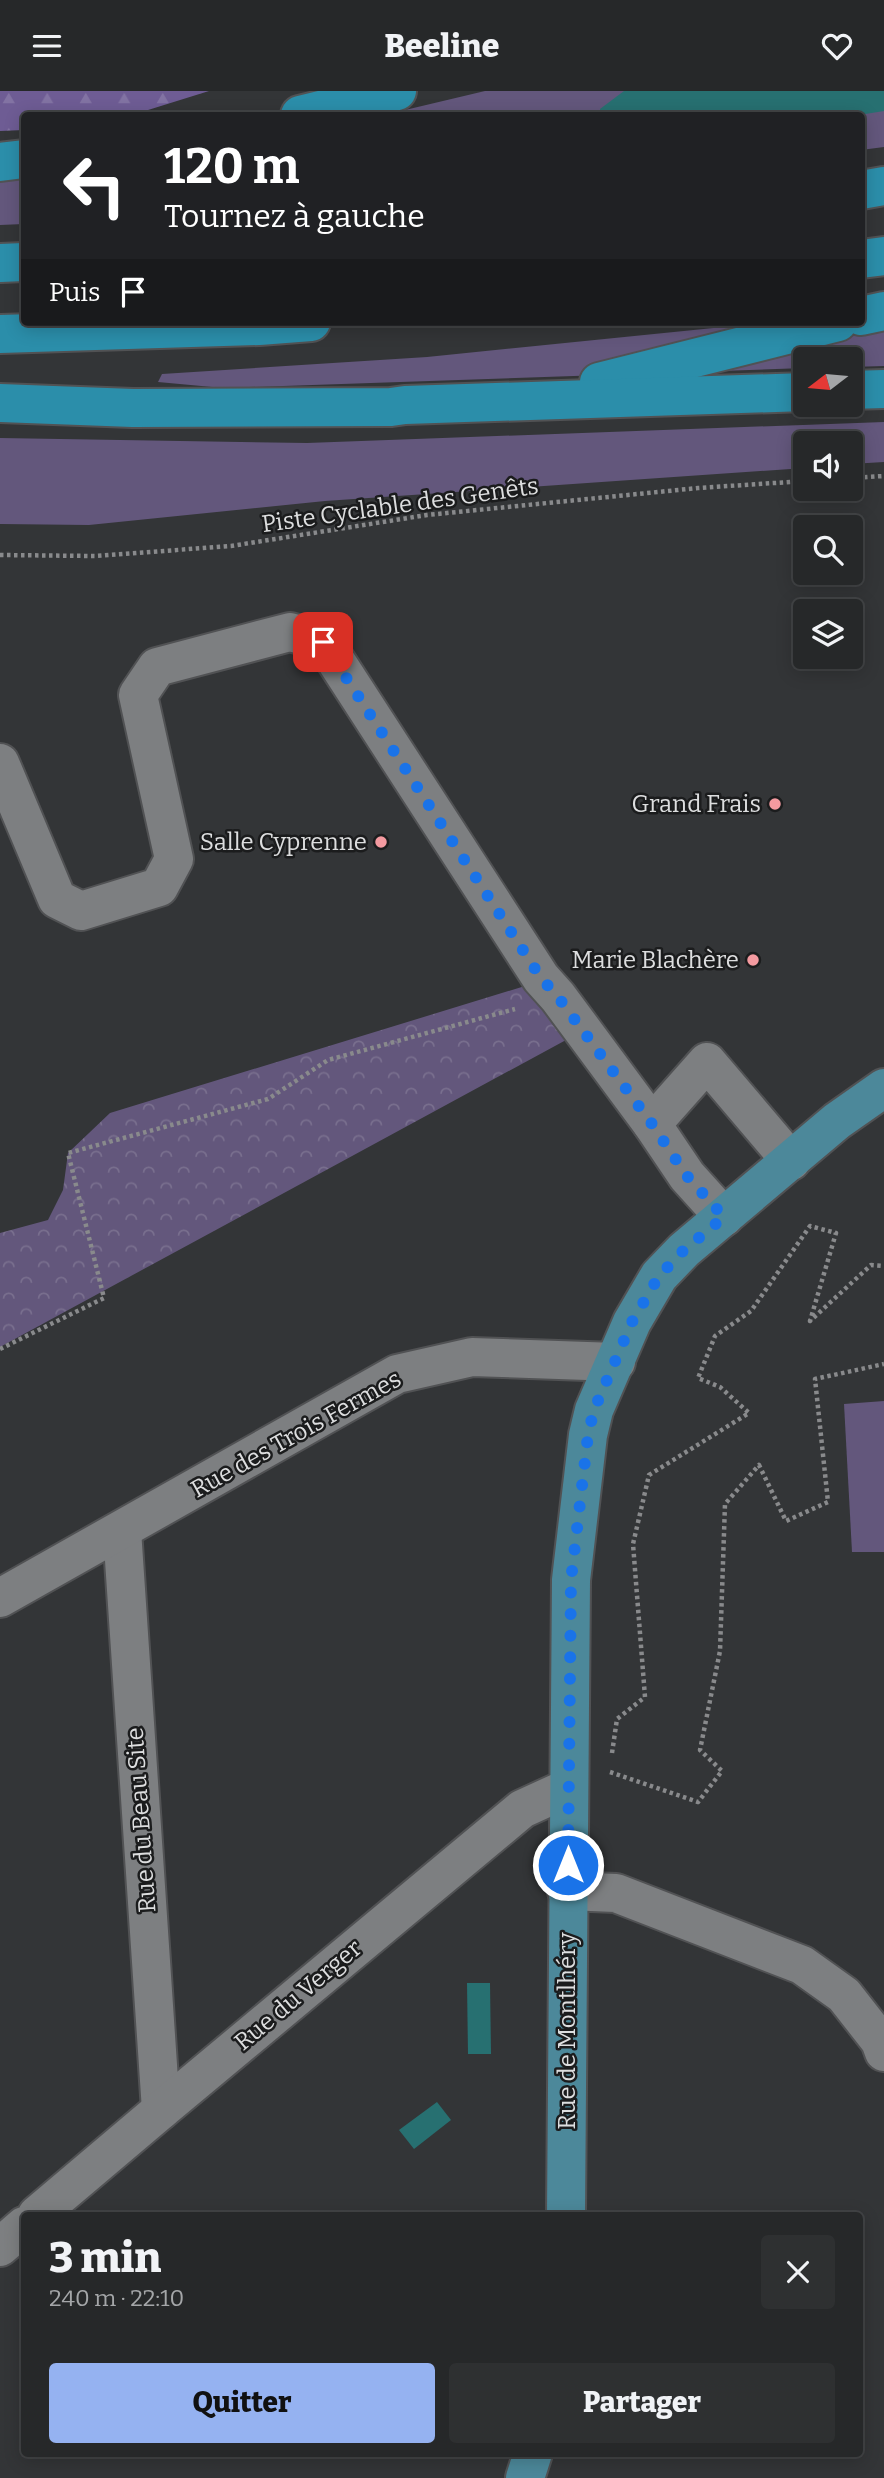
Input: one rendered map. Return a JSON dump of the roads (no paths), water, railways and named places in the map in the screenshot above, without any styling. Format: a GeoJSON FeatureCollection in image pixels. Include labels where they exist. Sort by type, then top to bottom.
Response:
{"type":"FeatureCollection","features":[{"type":"Feature","properties":{"kind":"highway"},"geometry":{"type":"LineString","coordinates":[[312,112],[397,91]]}},
{"type":"Feature","properties":{"kind":"highway"},"geometry":{"type":"LineString","coordinates":[[0,162],[21,159]]}},
{"type":"Feature","properties":{"kind":"highway"},"geometry":{"type":"LineString","coordinates":[[865,189],[884,186]]}},
{"type":"Feature","properties":{"kind":"highway"},"geometry":{"type":"LineString","coordinates":[[865,258],[884,255]]}},
{"type":"Feature","properties":{"kind":"highway"},"geometry":{"type":"LineString","coordinates":[[0,263],[21,263]]}},
{"type":"Feature","properties":{"kind":"highway"},"geometry":{"type":"LineString","coordinates":[[865,315],[884,310]]}},
{"type":"Feature","properties":{"kind":"highway"},"geometry":{"type":"LineString","coordinates":[[0,334],[246,326]]}},
{"type":"Feature","properties":{"kind":"highway"},"geometry":{"type":"LineString","coordinates":[[526,401],[822,326]]}},
{"type":"Feature","properties":{"kind":"highway"},"geometry":{"type":"LineString","coordinates":[[863,390],[884,389]]}},
{"type":"Feature","properties":{"kind":"highway"},"geometry":{"type":"LineString","coordinates":[[0,403],[133,408],[350,408],[793,392]]}},
{"type":"Feature","properties":{"kind":"main road","name":"Rue de Montlhéry"},"geometry":{"type":"LineString","coordinates":[[566,2212],[571,1580],[588,1435],[594,1410],[632,1322],[659,1276],[684,1250],[837,1121],[884,1088]]}},
{"type":"Feature","properties":{"kind":"main road"},"geometry":{"type":"LineString","coordinates":[[525,2478],[532,2457]]}},
{"type":"Feature","properties":{"kind":"street"},"geometry":{"type":"LineString","coordinates":[[0,763],[57,899],[81,911],[159,887],[174,859],[138,695],[157,667],[290,632],[323,642],[541,978],[652,1124],[687,1176],[724,1217]]}},
{"type":"Feature","properties":{"kind":"street"},"geometry":{"type":"LineString","coordinates":[[652,1124],[707,1062],[791,1161]]}},
{"type":"Feature","properties":{"kind":"street","name":"Rue des Trois Fermes"},"geometry":{"type":"LineString","coordinates":[[0,1598],[397,1374],[472,1357],[616,1362]]}},
{"type":"Feature","properties":{"kind":"street","name":"Rue du Beau Site"},"geometry":{"type":"LineString","coordinates":[[122,1530],[161,2110]]}},
{"type":"Feature","properties":{"kind":"street","name":"Rue du Verger"},"geometry":{"type":"LineString","coordinates":[[41,2212],[522,1809],[568,1788]]}},
{"type":"Feature","properties":{"kind":"street"},"geometry":{"type":"LineString","coordinates":[[567,1891],[616,1893],[802,1965],[844,1994],[880,2041],[884,2052]]}},
{"type":"Feature","properties":{"kind":"street"},"geometry":{"type":"LineString","coordinates":[[0,2247],[21,2229]]}},
{"type":"Feature","properties":{"kind":"water"},"geometry":{"type":"Polygon","coordinates":[[[624,91],[884,91],[884,111],[865,114],[600,112],[600,109],[624,91]]]}},
{"type":"Feature","properties":{"kind":"water"},"geometry":{"type":"Polygon","coordinates":[[[467,1983],[490,1983],[491,2054],[468,2054],[467,1983]]]}},
{"type":"Feature","properties":{"kind":"water"},"geometry":{"type":"Polygon","coordinates":[[[437,2102],[451,2120],[414,2149],[399,2130],[437,2102]]]}},
{"type":"Feature","properties":{"kind":"place","name":"Grand Frais"},"geometry":{"type":"Point","coordinates":[775,804]}},
{"type":"Feature","properties":{"kind":"place","name":"Salle Cyprenne"},"geometry":{"type":"Point","coordinates":[381,842]}},
{"type":"Feature","properties":{"kind":"place","name":"Marie Blachère"},"geometry":{"type":"Point","coordinates":[753,960]}}]}
